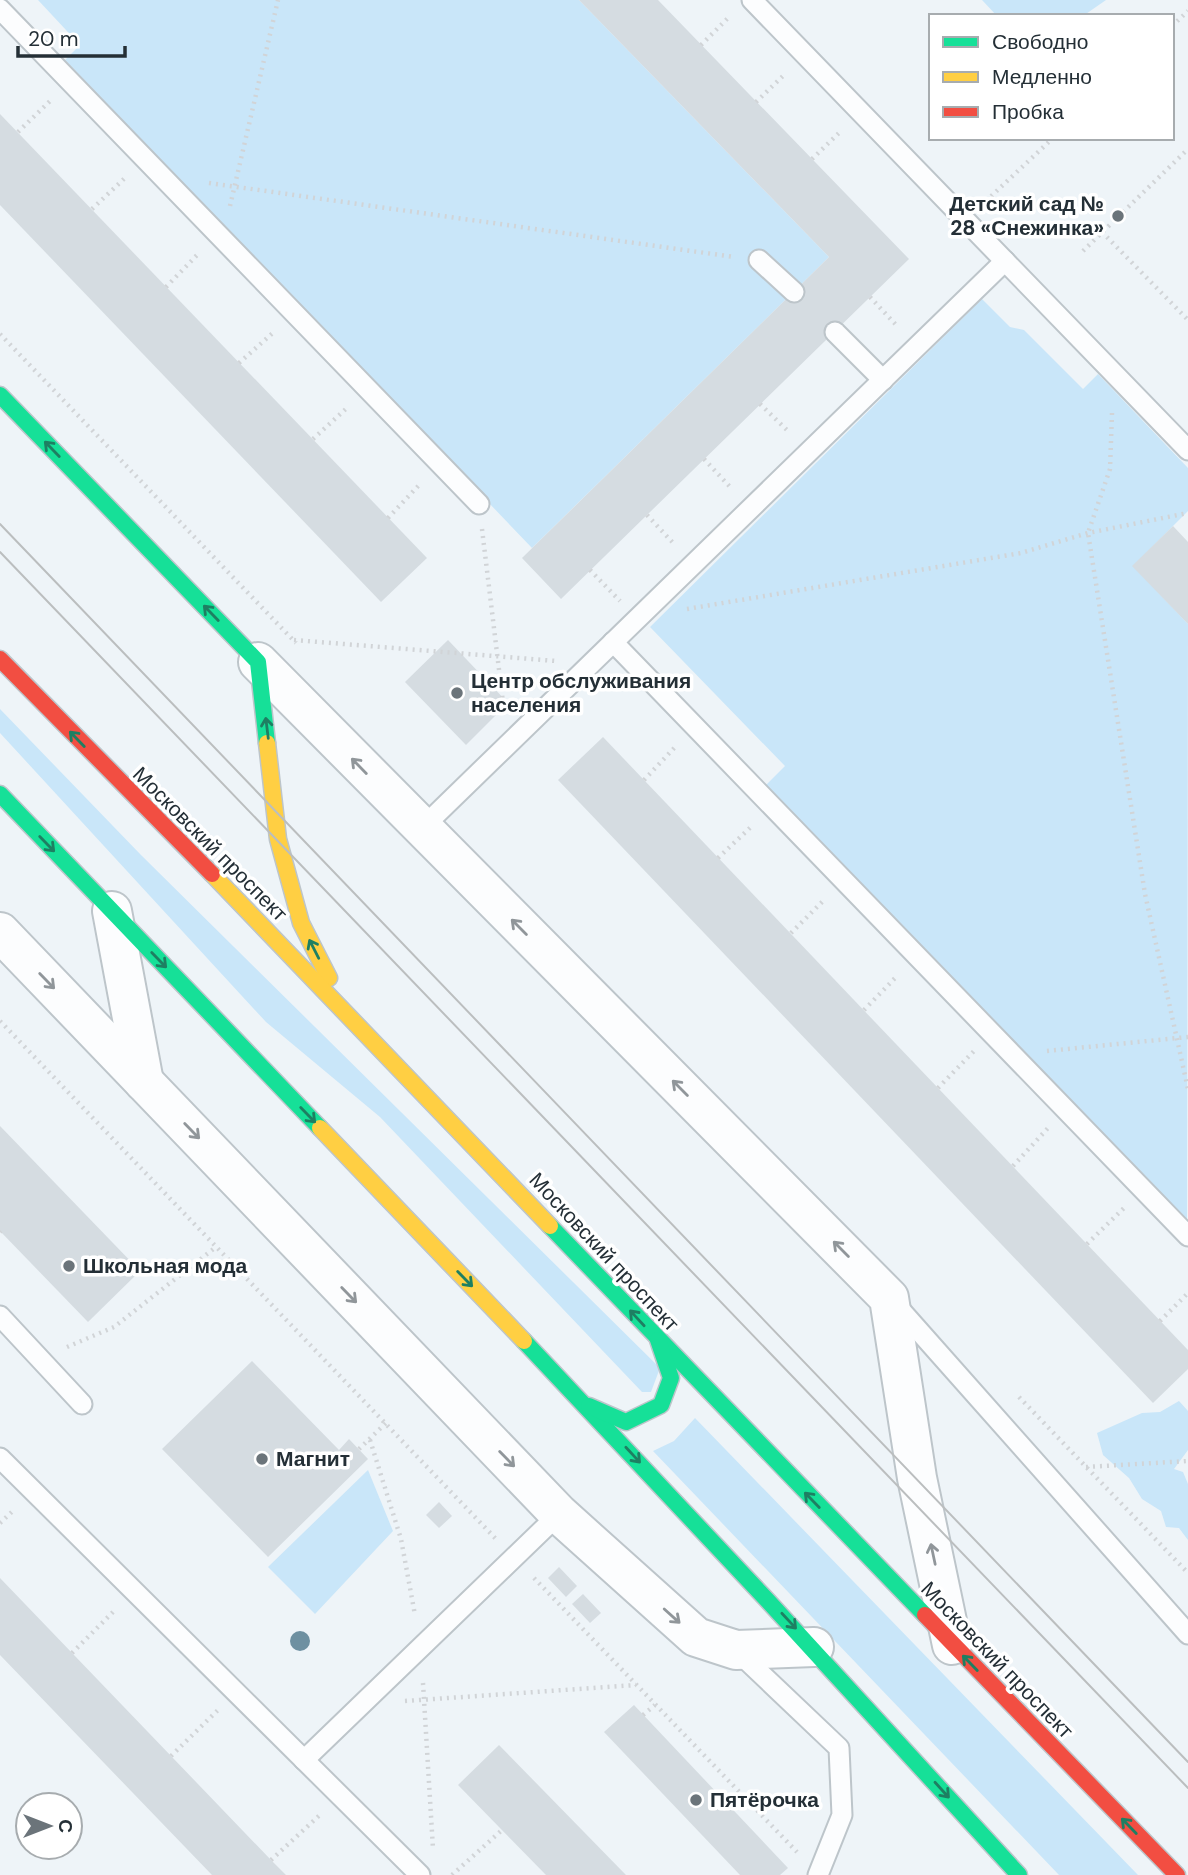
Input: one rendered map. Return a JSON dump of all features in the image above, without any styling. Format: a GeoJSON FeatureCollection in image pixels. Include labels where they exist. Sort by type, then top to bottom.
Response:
{"type":"FeatureCollection","features":[{"type":"Feature","properties":{"kind":"main road"},"geometry":{"type":"LineString","coordinates":[[0,396],[258,662],[278,839],[301,923],[345,1009]]}},
{"type":"Feature","properties":{"kind":"main road","name":"Московский проспект"},"geometry":{"type":"LineString","coordinates":[[0,659],[345,1009],[658,1340],[1177,1875]]}},
{"type":"Feature","properties":{"kind":"main road"},"geometry":{"type":"LineString","coordinates":[[0,794],[587,1406],[814,1647],[1019,1875]]}},
{"type":"Feature","properties":{"kind":"main road"},"geometry":{"type":"LineString","coordinates":[[587,1406],[626,1422],[661,1405],[671,1378],[658,1340]]}},
{"type":"Feature","properties":{"kind":"street"},"geometry":{"type":"LineString","coordinates":[[258,662],[889,1297],[917,1478],[952,1645]]}},
{"type":"Feature","properties":{"kind":"street"},"geometry":{"type":"LineString","coordinates":[[112,911],[144,1082]]}},
{"type":"Feature","properties":{"kind":"street"},"geometry":{"type":"LineString","coordinates":[[0,932],[559,1514],[696,1637],[736,1650],[814,1647]]}},
{"type":"Feature","properties":{"kind":"lane"},"geometry":{"type":"LineString","coordinates":[[744,4],[804,55],[1188,450]]}},
{"type":"Feature","properties":{"kind":"lane"},"geometry":{"type":"LineString","coordinates":[[0,9],[479,503]]}},
{"type":"Feature","properties":{"kind":"lane"},"geometry":{"type":"LineString","coordinates":[[759,260],[794,292]]}},
{"type":"Feature","properties":{"kind":"lane"},"geometry":{"type":"LineString","coordinates":[[421,829],[1005,261]]}},
{"type":"Feature","properties":{"kind":"lane"},"geometry":{"type":"LineString","coordinates":[[835,332],[883,380]]}},
{"type":"Feature","properties":{"kind":"lane"},"geometry":{"type":"LineString","coordinates":[[613,642],[1188,1236]]}},
{"type":"Feature","properties":{"kind":"lane"},"geometry":{"type":"LineString","coordinates":[[889,1297],[1188,1634]]}},
{"type":"Feature","properties":{"kind":"lane"},"geometry":{"type":"LineString","coordinates":[[0,1316],[82,1404]]}},
{"type":"Feature","properties":{"kind":"lane"},"geometry":{"type":"LineString","coordinates":[[0,1458],[420,1875]]}},
{"type":"Feature","properties":{"kind":"lane"},"geometry":{"type":"LineString","coordinates":[[304,1760],[559,1514]]}},
{"type":"Feature","properties":{"kind":"lane"},"geometry":{"type":"LineString","coordinates":[[736,1650],[839,1748],[842,1815],[818,1875]]}},
{"type":"Feature","properties":{"kind":"path"},"geometry":{"type":"LineString","coordinates":[[166,287],[220,236],[278,0]]}},
{"type":"Feature","properties":{"kind":"path"},"geometry":{"type":"LineString","coordinates":[[701,45],[744,4]]}},
{"type":"Feature","properties":{"kind":"path"},"geometry":{"type":"LineString","coordinates":[[1174,24],[1188,11]]}},
{"type":"Feature","properties":{"kind":"path"},"geometry":{"type":"LineString","coordinates":[[756,102],[804,55]]}},
{"type":"Feature","properties":{"kind":"path"},"geometry":{"type":"LineString","coordinates":[[18,132],[70,81]]}},
{"type":"Feature","properties":{"kind":"path"},"geometry":{"type":"LineString","coordinates":[[812,159],[861,113]]}},
{"type":"Feature","properties":{"kind":"path"},"geometry":{"type":"LineString","coordinates":[[965,221],[1051,140]]}},
{"type":"Feature","properties":{"kind":"path"},"geometry":{"type":"LineString","coordinates":[[1083,251],[1188,149]]}},
{"type":"Feature","properties":{"kind":"path"},"geometry":{"type":"LineString","coordinates":[[92,209],[145,159]]}},
{"type":"Feature","properties":{"kind":"path"},"geometry":{"type":"LineString","coordinates":[[163,177],[759,260]]}},
{"type":"Feature","properties":{"kind":"path"},"geometry":{"type":"LineString","coordinates":[[1102,232],[1188,320]]}},
{"type":"Feature","properties":{"kind":"path"},"geometry":{"type":"LineString","coordinates":[[870,298],[917,346]]}},
{"type":"Feature","properties":{"kind":"path"},"geometry":{"type":"LineString","coordinates":[[239,363],[295,313]]}},
{"type":"Feature","properties":{"kind":"path"},"geometry":{"type":"LineString","coordinates":[[1113,372],[1110,469],[1088,533],[1145,894],[1188,1089]]}},
{"type":"Feature","properties":{"kind":"path"},"geometry":{"type":"LineString","coordinates":[[313,439],[368,388]]}},
{"type":"Feature","properties":{"kind":"path"},"geometry":{"type":"LineString","coordinates":[[761,404],[808,452]]}},
{"type":"Feature","properties":{"kind":"path"},"geometry":{"type":"LineString","coordinates":[[704,459],[750,508]]}},
{"type":"Feature","properties":{"kind":"path"},"geometry":{"type":"LineString","coordinates":[[388,518],[440,463]]}},
{"type":"Feature","properties":{"kind":"path"},"geometry":{"type":"LineString","coordinates":[[479,503],[508,744]]}},
{"type":"Feature","properties":{"kind":"path"},"geometry":{"type":"LineString","coordinates":[[590,570],[637,618],[1021,553],[1088,533],[1188,513]]}},
{"type":"Feature","properties":{"kind":"path"},"geometry":{"type":"LineString","coordinates":[[647,515],[692,564]]}},
{"type":"Feature","properties":{"kind":"path"},"geometry":{"type":"LineString","coordinates":[[294,640],[592,663]]}},
{"type":"Feature","properties":{"kind":"path"},"geometry":{"type":"LineString","coordinates":[[644,780],[694,727]]}},
{"type":"Feature","properties":{"kind":"path"},"geometry":{"type":"LineString","coordinates":[[718,858],[772,807]]}},
{"type":"Feature","properties":{"kind":"path"},"geometry":{"type":"LineString","coordinates":[[791,933],[844,881]]}},
{"type":"Feature","properties":{"kind":"path"},"geometry":{"type":"LineString","coordinates":[[864,1010],[916,956]]}},
{"type":"Feature","properties":{"kind":"path"},"geometry":{"type":"LineString","coordinates":[[0,1021],[818,1875]]}},
{"type":"Feature","properties":{"kind":"path"},"geometry":{"type":"LineString","coordinates":[[938,1088],[991,1033]]}},
{"type":"Feature","properties":{"kind":"path"},"geometry":{"type":"LineString","coordinates":[[1011,1054],[1188,1037]]}},
{"type":"Feature","properties":{"kind":"path"},"geometry":{"type":"LineString","coordinates":[[1013,1166],[1065,1109]]}},
{"type":"Feature","properties":{"kind":"path"},"geometry":{"type":"LineString","coordinates":[[1087,1244],[1142,1189]]}},
{"type":"Feature","properties":{"kind":"path"},"geometry":{"type":"LineString","coordinates":[[41,1357],[114,1327],[216,1247]]}},
{"type":"Feature","properties":{"kind":"path"},"geometry":{"type":"LineString","coordinates":[[1160,1321],[1188,1293]]}},
{"type":"Feature","properties":{"kind":"path"},"geometry":{"type":"LineString","coordinates":[[359,1449],[386,1423]]}},
{"type":"Feature","properties":{"kind":"path"},"geometry":{"type":"LineString","coordinates":[[1086,1467],[1188,1461]]}},
{"type":"Feature","properties":{"kind":"path"},"geometry":{"type":"LineString","coordinates":[[72,1653],[134,1591]]}},
{"type":"Feature","properties":{"kind":"path"},"geometry":{"type":"LineString","coordinates":[[362,1704],[636,1685]]}},
{"type":"Feature","properties":{"kind":"path"},"geometry":{"type":"LineString","coordinates":[[172,1756],[236,1692]]}},
{"type":"Feature","properties":{"kind":"path"},"geometry":{"type":"LineString","coordinates":[[643,1715],[656,1705]]}},
{"type":"Feature","properties":{"kind":"path"},"geometry":{"type":"LineString","coordinates":[[271,1860],[340,1796]]}},
{"type":"Feature","properties":{"kind":"path"},"geometry":{"type":"LineString","coordinates":[[452,1875],[502,1830]]}},
{"type":"Feature","properties":{"kind":"shaded area"},"geometry":{"type":"Polygon","coordinates":[[[38,0],[579,0],[829,257],[532,548],[65,60],[80,45],[38,0]]]}},
{"type":"Feature","properties":{"kind":"shaded area"},"geometry":{"type":"Polygon","coordinates":[[[982,0],[1106,0],[1086,14],[995,14],[982,0]]]}},
{"type":"Feature","properties":{"kind":"shaded area"},"geometry":{"type":"Polygon","coordinates":[[[982,299],[1010,327],[1024,330],[1083,389],[1098,374],[1188,468],[1188,511],[1133,566],[1188,624],[1187,1220],[765,786],[785,766],[650,627],[982,299]]]}},
{"type":"Feature","properties":{"kind":"shaded area"},"geometry":{"type":"Polygon","coordinates":[[[0,709],[141,855],[660,1368],[651,1392],[642,1392],[380,1117],[266,1022],[0,733],[0,709]]]}},
{"type":"Feature","properties":{"kind":"shaded area"},"geometry":{"type":"Polygon","coordinates":[[[1179,1401],[1188,1411],[1188,1450],[1174,1469],[1183,1472],[1188,1484],[1188,1540],[1179,1528],[1166,1527],[1161,1511],[1142,1499],[1129,1478],[1103,1455],[1097,1433],[1142,1413],[1160,1412],[1179,1401]]]}},
{"type":"Feature","properties":{"kind":"shaded area"},"geometry":{"type":"Polygon","coordinates":[[[695,1418],[1138,1875],[1059,1875],[653,1451],[674,1441],[695,1418]]]}},
{"type":"Feature","properties":{"kind":"shaded area"},"geometry":{"type":"Polygon","coordinates":[[[368,1470],[393,1531],[315,1614],[268,1567],[368,1470]]]}},
{"type":"Feature","properties":{"kind":"building"},"geometry":{"type":"Polygon","coordinates":[[[579,0],[658,0],[909,259],[561,599],[522,558],[829,257],[579,0]]]}},
{"type":"Feature","properties":{"kind":"building"},"geometry":{"type":"Polygon","coordinates":[[[0,114],[427,558],[381,602],[0,205],[0,114]]]}},
{"type":"Feature","properties":{"kind":"building"},"geometry":{"type":"Polygon","coordinates":[[[1173,526],[1188,542],[1188,624],[1132,566],[1173,526]]]}},
{"type":"Feature","properties":{"kind":"building","name":"Центр обслуживания населения"},"geometry":{"type":"Polygon","coordinates":[[[448,640],[508,703],[466,745],[405,682],[448,640]]]}},
{"type":"Feature","properties":{"kind":"building"},"geometry":{"type":"Polygon","coordinates":[[[603,737],[1188,1350],[1188,1369],[1153,1403],[558,780],[603,737]]]}},
{"type":"Feature","properties":{"kind":"building"},"geometry":{"type":"Polygon","coordinates":[[[0,1126],[140,1271],[88,1322],[0,1231],[0,1126]]]}},
{"type":"Feature","properties":{"kind":"building"},"geometry":{"type":"Polygon","coordinates":[[[252,1361],[339,1450],[349,1439],[368,1459],[268,1557],[162,1449],[252,1361]]]}},
{"type":"Feature","properties":{"kind":"building"},"geometry":{"type":"Polygon","coordinates":[[[439,1502],[452,1516],[439,1528],[426,1515],[439,1502]]]}},
{"type":"Feature","properties":{"kind":"building"},"geometry":{"type":"Polygon","coordinates":[[[559,1567],[577,1586],[566,1597],[548,1578],[559,1567]]]}},
{"type":"Feature","properties":{"kind":"building"},"geometry":{"type":"Polygon","coordinates":[[[0,1578],[286,1875],[212,1875],[0,1655],[0,1578]]]}},
{"type":"Feature","properties":{"kind":"building"},"geometry":{"type":"Polygon","coordinates":[[[583,1594],[601,1613],[590,1623],[572,1604],[583,1594]]]}},
{"type":"Feature","properties":{"kind":"building"},"geometry":{"type":"Polygon","coordinates":[[[634,1705],[788,1868],[780,1875],[740,1875],[604,1732],[634,1705]]]}},
{"type":"Feature","properties":{"kind":"building"},"geometry":{"type":"Polygon","coordinates":[[[499,1745],[626,1875],[546,1875],[458,1785],[499,1745]]]}},
{"type":"Feature","properties":{"kind":"tram line"},"geometry":{"type":"LineString","coordinates":[[0,524],[1188,1762]]}},
{"type":"Feature","properties":{"kind":"tram line"},"geometry":{"type":"LineString","coordinates":[[0,552],[1188,1788]]}},
{"type":"Feature","properties":{"kind":"traffic: fast"},"geometry":{"type":"LineString","coordinates":[[0,395],[258,662],[267,743]]}},
{"type":"Feature","properties":{"kind":"traffic: fast"},"geometry":{"type":"LineString","coordinates":[[0,794],[320,1128]]}},
{"type":"Feature","properties":{"kind":"traffic: fast"},"geometry":{"type":"LineString","coordinates":[[550,1226],[925,1615]]}},
{"type":"Feature","properties":{"kind":"traffic: fast"},"geometry":{"type":"LineString","coordinates":[[589,1406],[626,1422],[661,1405],[671,1378],[658,1340]]}},
{"type":"Feature","properties":{"kind":"traffic: fast"},"geometry":{"type":"LineString","coordinates":[[524,1341],[768,1601],[1019,1875]]}},
{"type":"Feature","properties":{"kind":"traffic: slow"},"geometry":{"type":"LineString","coordinates":[[267,743],[278,839],[301,923],[329,978]]}},
{"type":"Feature","properties":{"kind":"traffic: slow"},"geometry":{"type":"LineString","coordinates":[[212,874],[550,1226]]}},
{"type":"Feature","properties":{"kind":"traffic: slow"},"geometry":{"type":"LineString","coordinates":[[320,1128],[524,1341]]}},
{"type":"Feature","properties":{"kind":"traffic: jam"},"geometry":{"type":"LineString","coordinates":[[0,659],[212,874]]}},
{"type":"Feature","properties":{"kind":"traffic: jam"},"geometry":{"type":"LineString","coordinates":[[925,1615],[1177,1875]]}},
{"type":"Feature","properties":{"kind":"place","name":"Детский сад № 28 «Снежинка»"},"geometry":{"type":"Point","coordinates":[1118,216]}},
{"type":"Feature","properties":{"kind":"place","name":"Центр обслуживания населения"},"geometry":{"type":"Point","coordinates":[457,693]}},
{"type":"Feature","properties":{"kind":"place","name":"Школьная мода"},"geometry":{"type":"Point","coordinates":[69,1266]}},
{"type":"Feature","properties":{"kind":"place","name":"Магнит"},"geometry":{"type":"Point","coordinates":[262,1459]}},
{"type":"Feature","properties":{"kind":"place","name":"Пятёрочка"},"geometry":{"type":"Point","coordinates":[696,1800]}}]}
